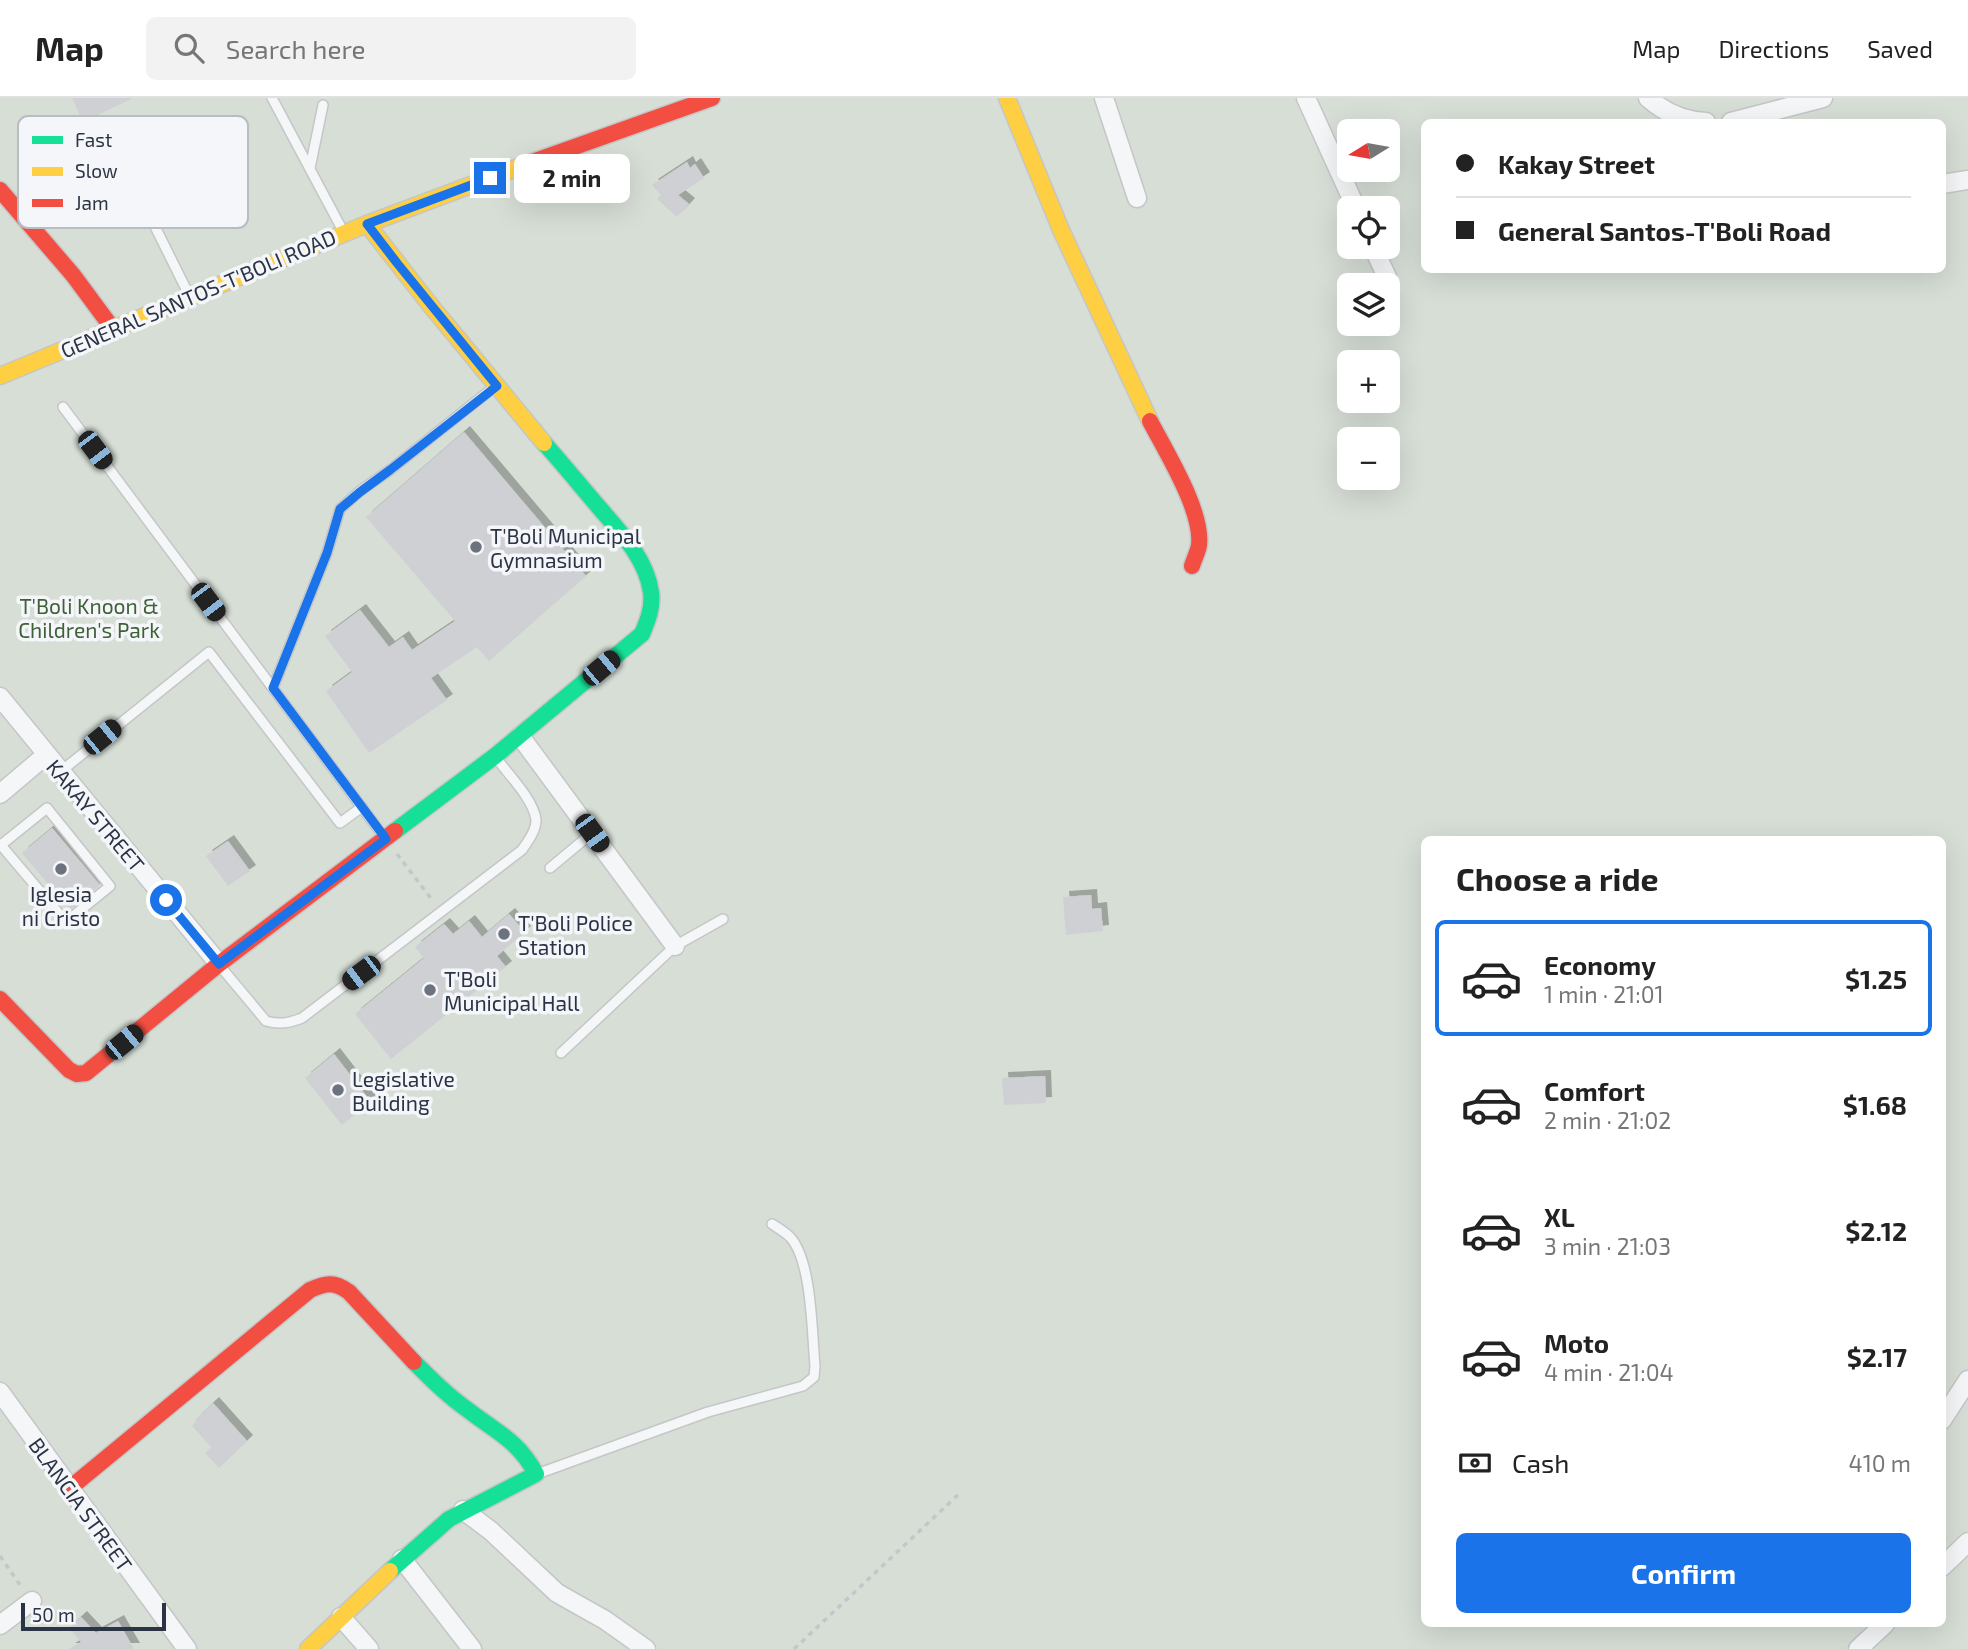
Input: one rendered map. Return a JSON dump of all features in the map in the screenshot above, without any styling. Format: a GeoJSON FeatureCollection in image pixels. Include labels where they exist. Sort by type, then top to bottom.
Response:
{"type":"FeatureCollection","features":[{"type":"Feature","properties":{"kind":"street","name":"GENERAL SANTOS-T'BOLI ROAD"},"geometry":{"type":"LineString","coordinates":[[0,376],[367,224],[712,98]]}},
{"type":"Feature","properties":{"kind":"street"},"geometry":{"type":"LineString","coordinates":[[1007,98],[1056,218],[1107,331],[1187,493],[1198,525],[1199,545],[1192,566]]}},
{"type":"Feature","properties":{"kind":"street"},"geometry":{"type":"LineString","coordinates":[[1104,98],[1137,198]]}},
{"type":"Feature","properties":{"kind":"street"},"geometry":{"type":"LineString","coordinates":[[1306,98],[1351,196]]}},
{"type":"Feature","properties":{"kind":"street"},"geometry":{"type":"LineString","coordinates":[[1648,98],[1671,115],[1691,119]]}},
{"type":"Feature","properties":{"kind":"street"},"geometry":{"type":"LineString","coordinates":[[1742,119],[1823,98]]}},
{"type":"Feature","properties":{"kind":"street"},"geometry":{"type":"LineString","coordinates":[[1946,183],[1968,180]]}},
{"type":"Feature","properties":{"kind":"street"},"geometry":{"type":"LineString","coordinates":[[0,190],[18,210]]}},
{"type":"Feature","properties":{"kind":"street"},"geometry":{"type":"LineString","coordinates":[[0,999],[69,1070],[77,1074],[86,1073],[219,964],[520,736],[642,634],[649,622],[652,601],[650,580],[633,548],[497,386],[367,224]]}},
{"type":"Feature","properties":{"kind":"street"},"geometry":{"type":"LineString","coordinates":[[34,228],[113,329]]}},
{"type":"Feature","properties":{"kind":"street","name":"KAKAY STREET"},"geometry":{"type":"LineString","coordinates":[[0,697],[219,964]]}},
{"type":"Feature","properties":{"kind":"street"},"geometry":{"type":"LineString","coordinates":[[520,736],[675,946]]}},
{"type":"Feature","properties":{"kind":"street"},"geometry":{"type":"LineString","coordinates":[[0,794],[46,755]]}},
{"type":"Feature","properties":{"kind":"street"},"geometry":{"type":"LineString","coordinates":[[70,1488],[310,1290],[324,1284],[336,1284],[349,1292],[396,1343],[462,1405],[518,1446],[526,1454],[536,1474],[463,1510],[431,1533],[308,1649]]}},
{"type":"Feature","properties":{"kind":"street"},"geometry":{"type":"LineString","coordinates":[[1946,1414],[1968,1381]]}},
{"type":"Feature","properties":{"kind":"street","name":"BLANCIA STREET"},"geometry":{"type":"LineString","coordinates":[[0,1392],[187,1649]]}},
{"type":"Feature","properties":{"kind":"street"},"geometry":{"type":"LineString","coordinates":[[463,1510],[491,1531],[557,1593],[605,1620],[646,1649]]}},
{"type":"Feature","properties":{"kind":"street"},"geometry":{"type":"LineString","coordinates":[[1946,1563],[1968,1542]]}},
{"type":"Feature","properties":{"kind":"street"},"geometry":{"type":"LineString","coordinates":[[402,1559],[472,1649]]}},
{"type":"Feature","properties":{"kind":"street"},"geometry":{"type":"LineString","coordinates":[[0,1625],[32,1601]]}},
{"type":"Feature","properties":{"kind":"street"},"geometry":{"type":"LineString","coordinates":[[341,1617],[369,1649]]}},
{"type":"Feature","properties":{"kind":"street"},"geometry":{"type":"LineString","coordinates":[[1858,1649],[1882,1627]]}},
{"type":"Feature","properties":{"kind":"lane"},"geometry":{"type":"LineString","coordinates":[[272,98],[344,233]]}},
{"type":"Feature","properties":{"kind":"lane"},"geometry":{"type":"LineString","coordinates":[[310,168],[323,104]]}},
{"type":"Feature","properties":{"kind":"lane"},"geometry":{"type":"LineString","coordinates":[[156,228],[190,297]]}},
{"type":"Feature","properties":{"kind":"lane"},"geometry":{"type":"LineString","coordinates":[[273,688],[327,553],[340,509],[497,386]]}},
{"type":"Feature","properties":{"kind":"lane"},"geometry":{"type":"LineString","coordinates":[[62,407],[386,839]]}},
{"type":"Feature","properties":{"kind":"lane"},"geometry":{"type":"LineString","coordinates":[[60,772],[208,652],[340,822],[362,807]]}},
{"type":"Feature","properties":{"kind":"lane"},"geometry":{"type":"LineString","coordinates":[[219,964],[266,1021],[288,1024],[302,1018],[522,850],[533,833],[536,820],[529,801],[495,756]]}},
{"type":"Feature","properties":{"kind":"lane"},"geometry":{"type":"LineString","coordinates":[[47,808],[110,887],[66,922],[1,845],[47,808]]}},
{"type":"Feature","properties":{"kind":"lane"},"geometry":{"type":"LineString","coordinates":[[550,868],[592,833]]}},
{"type":"Feature","properties":{"kind":"lane"},"geometry":{"type":"LineString","coordinates":[[561,1053],[675,946],[723,919]]}},
{"type":"Feature","properties":{"kind":"lane"},"geometry":{"type":"LineString","coordinates":[[536,1474],[708,1412],[803,1386],[814,1377],[815,1366],[801,1254],[790,1237],[772,1224]]}},
{"type":"Feature","properties":{"kind":"path"},"geometry":{"type":"LineString","coordinates":[[386,839],[441,912]]}},
{"type":"Feature","properties":{"kind":"path"},"geometry":{"type":"LineString","coordinates":[[794,1649],[961,1492]]}},
{"type":"Feature","properties":{"kind":"path"},"geometry":{"type":"LineString","coordinates":[[0,1556],[32,1601]]}},
{"type":"Feature","properties":{"kind":"green space","name":"T'Boli Knoon & Children's Park"},"geometry":{"type":"Polygon","coordinates":[[[0,98],[1968,98],[1968,1649],[0,1649],[0,98]]]}},
{"type":"Feature","properties":{"kind":"building"},"geometry":{"type":"Polygon","coordinates":[[[72,98],[133,98],[96,116],[80,116],[72,98]]]}},
{"type":"Feature","properties":{"kind":"building"},"geometry":{"type":"Polygon","coordinates":[[[687,162],[690,168],[695,164],[704,178],[678,195],[689,204],[677,217],[657,199],[661,195],[652,185],[687,162]]]}},
{"type":"Feature","properties":{"kind":"building","name":"T'Boli Municipal Gymnasium"},"geometry":{"type":"Polygon","coordinates":[[[464,432],[586,576],[489,661],[477,647],[431,678],[447,700],[369,753],[326,691],[352,672],[325,636],[360,610],[389,647],[403,637],[412,650],[455,621],[366,517],[464,432]]]}},
{"type":"Feature","properties":{"kind":"building","name":"Iglesia ni Cristo"},"geometry":{"type":"Polygon","coordinates":[[[52,828],[100,885],[70,910],[22,853],[52,828]]]}},
{"type":"Feature","properties":{"kind":"building"},"geometry":{"type":"Polygon","coordinates":[[[228,841],[250,871],[228,886],[206,856],[228,841]]]}},
{"type":"Feature","properties":{"kind":"building"},"geometry":{"type":"Polygon","coordinates":[[[1091,895],[1092,909],[1101,908],[1103,931],[1066,935],[1063,897],[1091,895]]]}},
{"type":"Feature","properties":{"kind":"building","name":"T'Boli Municipal Hall"},"geometry":{"type":"Polygon","coordinates":[[[509,914],[525,932],[497,956],[506,967],[391,1059],[355,1014],[424,958],[415,947],[444,924],[453,934],[469,921],[482,937],[509,914]]]}},
{"type":"Feature","properties":{"kind":"building","name":"Legislative Building"},"geometry":{"type":"Polygon","coordinates":[[[334,1054],[371,1102],[342,1125],[305,1078],[334,1054]]]}},
{"type":"Feature","properties":{"kind":"building"},"geometry":{"type":"Polygon","coordinates":[[[1045,1076],[1046,1103],[1004,1105],[1002,1078],[1045,1076]]]}},
{"type":"Feature","properties":{"kind":"building"},"geometry":{"type":"Polygon","coordinates":[[[213,1403],[247,1441],[219,1468],[205,1453],[211,1447],[192,1426],[213,1403]]]}},
{"type":"Feature","properties":{"kind":"building"},"geometry":{"type":"Polygon","coordinates":[[[81,1617],[96,1633],[118,1621],[134,1649],[69,1649],[81,1642],[69,1628],[81,1617]]]}},
{"type":"Feature","properties":{"kind":"traffic: fast"},"geometry":{"type":"LineString","coordinates":[[395,831],[495,756],[642,634],[646,624],[651,608],[651,592],[638,556],[544,443]]}},
{"type":"Feature","properties":{"kind":"traffic: fast"},"geometry":{"type":"LineString","coordinates":[[390,1571],[449,1519],[536,1474],[514,1445],[454,1399],[414,1362]]}},
{"type":"Feature","properties":{"kind":"traffic: slow"},"geometry":{"type":"LineString","coordinates":[[1007,98],[1061,230],[1150,421]]}},
{"type":"Feature","properties":{"kind":"traffic: slow"},"geometry":{"type":"LineString","coordinates":[[0,376],[367,224],[535,161]]}},
{"type":"Feature","properties":{"kind":"traffic: slow"},"geometry":{"type":"LineString","coordinates":[[367,224],[544,443]]}},
{"type":"Feature","properties":{"kind":"traffic: slow"},"geometry":{"type":"LineString","coordinates":[[308,1649],[390,1571]]}},
{"type":"Feature","properties":{"kind":"traffic: jam"},"geometry":{"type":"LineString","coordinates":[[535,161],[712,98]]}},
{"type":"Feature","properties":{"kind":"traffic: jam"},"geometry":{"type":"LineString","coordinates":[[0,190],[18,211]]}},
{"type":"Feature","properties":{"kind":"traffic: jam"},"geometry":{"type":"LineString","coordinates":[[33,228],[73,275],[113,329]]}},
{"type":"Feature","properties":{"kind":"traffic: jam"},"geometry":{"type":"LineString","coordinates":[[1150,421],[1182,482],[1195,516],[1199,545],[1192,566]]}},
{"type":"Feature","properties":{"kind":"traffic: jam"},"geometry":{"type":"LineString","coordinates":[[0,999],[69,1070],[77,1074],[86,1073],[219,964],[395,831]]}},
{"type":"Feature","properties":{"kind":"traffic: jam"},"geometry":{"type":"LineString","coordinates":[[70,1488],[310,1290],[325,1285],[344,1288],[414,1362]]}},
{"type":"Feature","properties":{"kind":"place","name":"T'Boli Municipal Gymnasium"},"geometry":{"type":"Point","coordinates":[476,547]}},
{"type":"Feature","properties":{"kind":"place","name":"Iglesia ni Cristo"},"geometry":{"type":"Point","coordinates":[61,869]}},
{"type":"Feature","properties":{"kind":"place","name":"T'Boli Police Station"},"geometry":{"type":"Point","coordinates":[504,934]}},
{"type":"Feature","properties":{"kind":"place","name":"T'Boli Municipal Hall"},"geometry":{"type":"Point","coordinates":[430,990]}},
{"type":"Feature","properties":{"kind":"place","name":"Legislative Building"},"geometry":{"type":"Point","coordinates":[338,1090]}},
{"type":"Feature","properties":{"kind":"route"},"geometry":{"type":"LineString","coordinates":[[166,900],[219,964],[386,839],[273,688],[327,553],[340,509],[497,386],[367,224],[490,178]]}}]}
